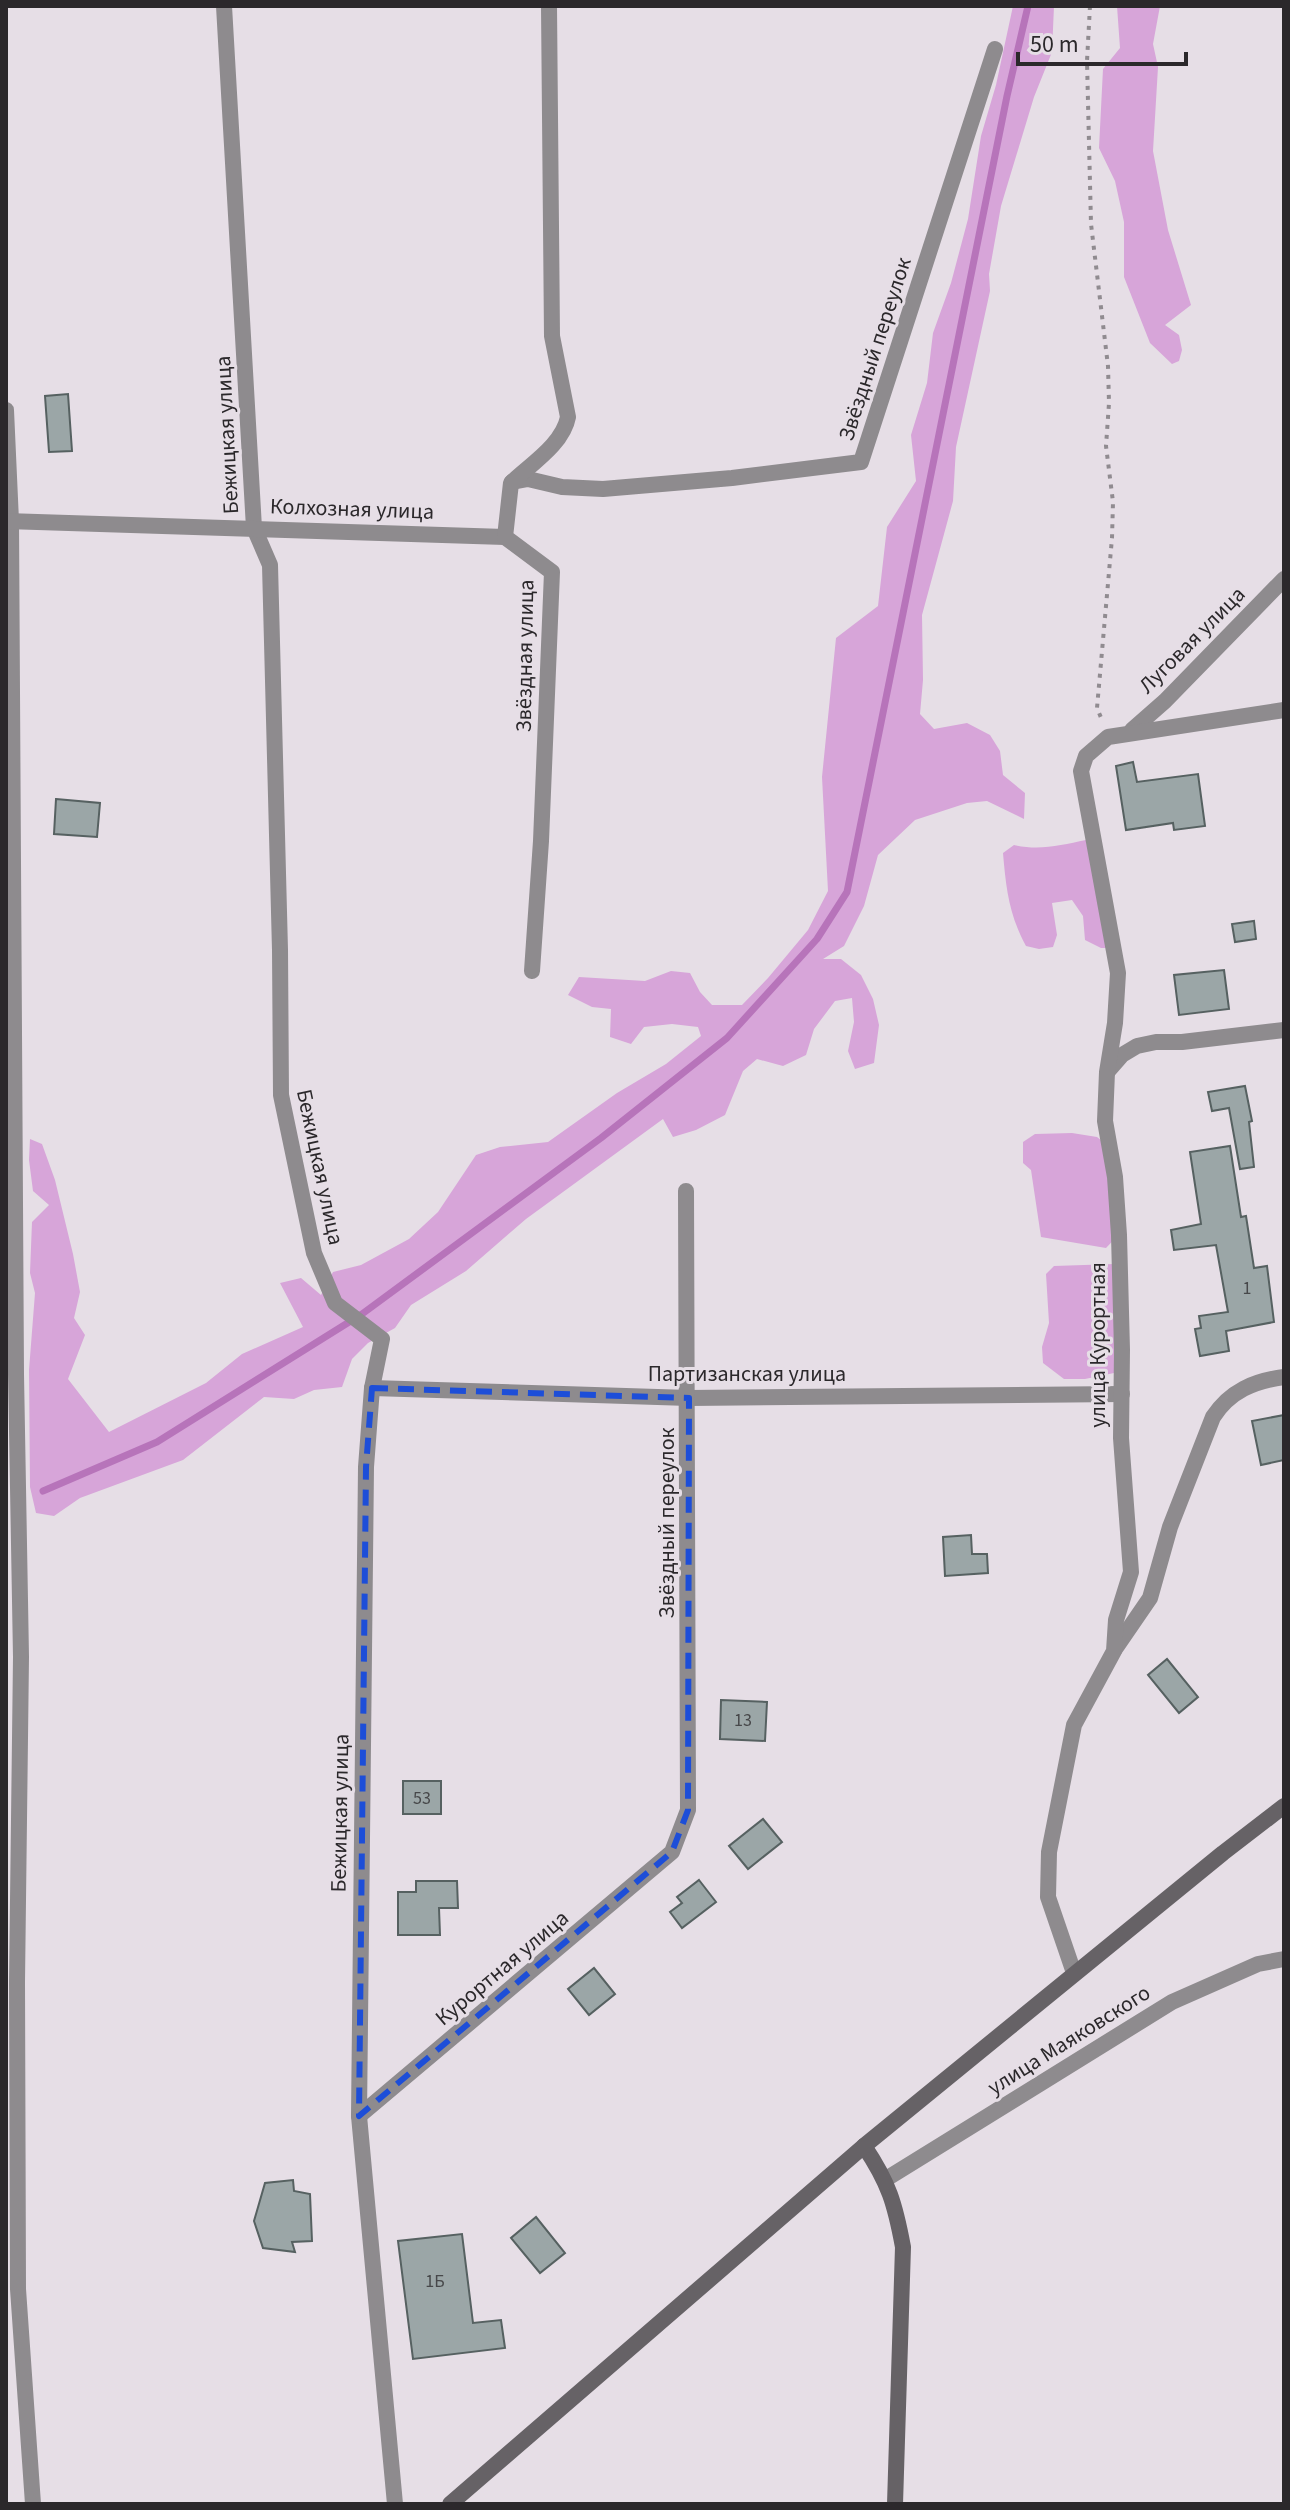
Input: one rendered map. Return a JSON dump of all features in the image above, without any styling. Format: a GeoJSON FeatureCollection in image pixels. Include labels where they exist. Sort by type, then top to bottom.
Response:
{"type":"FeatureCollection","features":[{"type":"Feature","properties":{"kind":"main road"},"geometry":{"type":"LineString","coordinates":[[450,2504],[864,2146],[1284,1806]]}},
{"type":"Feature","properties":{"kind":"main road"},"geometry":{"type":"LineString","coordinates":[[864,2146],[886,2179],[903,2247],[895,2504]]}},
{"type":"Feature","properties":{"kind":"street","name":"Бежицкая улица"},"geometry":{"type":"LineString","coordinates":[[224,6],[254,528],[270,565],[281,1095],[314,1253],[335,1303],[382,1339],[372,1388],[366,1467],[359,2116],[395,2504]]}},
{"type":"Feature","properties":{"kind":"street"},"geometry":{"type":"LineString","coordinates":[[505,537],[511,483],[557,440],[566,429],[568,417],[552,336],[549,6]]}},
{"type":"Feature","properties":{"kind":"street","name":"Звёздный переулок"},"geometry":{"type":"LineString","coordinates":[[511,483],[528,479],[562,487],[603,489],[732,478],[861,462],[995,49]]}},
{"type":"Feature","properties":{"kind":"street"},"geometry":{"type":"LineString","coordinates":[[6,410],[14,1658],[12,2289],[33,2504]]}},
{"type":"Feature","properties":{"kind":"street","name":"Колхозная улица"},"geometry":{"type":"LineString","coordinates":[[8,521],[505,537]]}},
{"type":"Feature","properties":{"kind":"street","name":"Звёздная улица"},"geometry":{"type":"LineString","coordinates":[[505,537],[552,572],[541,841],[532,971]]}},
{"type":"Feature","properties":{"kind":"street","name":"Луговая улица"},"geometry":{"type":"LineString","coordinates":[[1131,731],[1165,701],[1284,579]]}},
{"type":"Feature","properties":{"kind":"street"},"geometry":{"type":"LineString","coordinates":[[1108,737],[1131,731],[1284,710]]}},
{"type":"Feature","properties":{"kind":"street","name":"улица Курортная"},"geometry":{"type":"LineString","coordinates":[[1074,1973],[1048,1897],[1049,1852],[1074,1725],[1114,1651],[1116,1620],[1131,1572],[1121,1438],[1119,1235],[1115,1177],[1105,1121],[1118,973],[1081,771],[1086,756],[1108,737]]}},
{"type":"Feature","properties":{"kind":"street"},"geometry":{"type":"LineString","coordinates":[[1107,1072],[1122,1055],[1137,1046],[1284,1030]]}},
{"type":"Feature","properties":{"kind":"street","name":"Звёздный переулок"},"geometry":{"type":"LineString","coordinates":[[672,1852],[688,1810],[686,1191]]}},
{"type":"Feature","properties":{"kind":"street"},"geometry":{"type":"LineString","coordinates":[[1114,1651],[1150,1598],[1170,1527],[1213,1417],[1222,1404],[1244,1387],[1284,1377]]}},
{"type":"Feature","properties":{"kind":"street","name":"Партизанская улица"},"geometry":{"type":"LineString","coordinates":[[372,1388],[689,1398],[1122,1394]]}},
{"type":"Feature","properties":{"kind":"street","name":"Курортная улица"},"geometry":{"type":"LineString","coordinates":[[359,2116],[672,1852]]}},
{"type":"Feature","properties":{"kind":"street","name":"улица Маяковского"},"geometry":{"type":"LineString","coordinates":[[886,2179],[1172,2002],[1258,1964],[1284,1959]]}},
{"type":"Feature","properties":{"kind":"path"},"geometry":{"type":"LineString","coordinates":[[1090,6],[1087,61],[1091,224],[1108,366],[1106,446],[1113,502],[1097,708],[1108,737]]}},
{"type":"Feature","properties":{"kind":"highlighted area"},"geometry":{"type":"Polygon","coordinates":[[[372,1388],[689,1398],[688,1810],[672,1852],[359,2116],[366,1467],[372,1388]]]}},
{"type":"Feature","properties":{"kind":"shaded area"},"geometry":{"type":"Polygon","coordinates":[[[1013,6],[1054,6],[1052,52],[1034,97],[1001,206],[989,274],[990,291],[956,447],[953,501],[922,615],[920,714],[934,729],[967,723],[990,735],[1000,751],[1003,775],[1025,793],[1024,819],[987,801],[967,803],[915,820],[878,855],[864,906],[844,946],[823,959],[841,959],[861,975],[873,999],[879,1025],[874,1063],[855,1069],[848,1051],[854,1022],[852,998],[835,1001],[814,1029],[806,1055],[783,1066],[757,1059],[743,1071],[725,1115],[696,1130],[673,1137],[663,1119],[526,1219],[466,1271],[411,1305],[395,1328],[368,1343],[352,1359],[342,1387],[314,1390],[294,1399],[264,1397],[183,1460],[80,1498],[54,1516],[36,1513],[30,1487],[29,1370],[35,1293],[30,1273],[32,1222],[49,1205],[33,1191],[30,1139],[42,1144],[55,1180],[80,1292],[74,1318],[85,1335],[68,1379],[109,1432],[206,1383],[242,1354],[303,1327],[280,1283],[301,1278],[321,1295],[333,1272],[361,1265],[409,1239],[438,1212],[476,1155],[500,1147],[548,1142],[617,1093],[666,1064],[701,1036],[698,1027],[672,1024],[644,1027],[631,1044],[610,1037],[611,1009],[592,1007],[568,995],[579,977],[645,981],[671,971],[690,973],[700,992],[712,1005],[742,1005],[808,930],[828,891],[822,777],[836,638],[878,606],[887,527],[916,481],[911,435],[927,383],[933,333],[951,283],[968,219],[981,136],[1013,6]]]}},
{"type":"Feature","properties":{"kind":"shaded area"},"geometry":{"type":"Polygon","coordinates":[[[1117,6],[1160,6],[1153,44],[1158,67],[1153,151],[1168,230],[1191,305],[1165,325],[1179,335],[1182,350],[1179,361],[1172,364],[1150,343],[1124,277],[1124,222],[1115,181],[1099,148],[1103,69],[1120,48],[1117,6]]]}},
{"type":"Feature","properties":{"kind":"shaded area"},"geometry":{"type":"Polygon","coordinates":[[[1086,840],[1107,948],[1085,940],[1083,916],[1072,900],[1052,903],[1057,935],[1053,947],[1039,949],[1026,946],[1009,901],[1003,853],[1014,845],[1042,847],[1086,840]]]}},
{"type":"Feature","properties":{"kind":"shaded area"},"geometry":{"type":"Polygon","coordinates":[[[1072,1133],[1097,1137],[1116,1152],[1126,1227],[1106,1248],[1041,1237],[1031,1170],[1023,1163],[1023,1142],[1035,1134],[1072,1133]]]}},
{"type":"Feature","properties":{"kind":"shaded area"},"geometry":{"type":"Polygon","coordinates":[[[1114,1264],[1125,1360],[1114,1373],[1085,1379],[1064,1379],[1043,1363],[1042,1347],[1049,1323],[1046,1274],[1054,1266],[1114,1264]]]}},
{"type":"Feature","properties":{"kind":"building"},"geometry":{"type":"Polygon","coordinates":[[[68,394],[72,451],[49,452],[45,396],[68,394]]]}},
{"type":"Feature","properties":{"kind":"building"},"geometry":{"type":"Polygon","coordinates":[[[1133,762],[1137,782],[1198,774],[1205,826],[1174,830],[1173,823],[1126,830],[1116,766],[1133,762]]]}},
{"type":"Feature","properties":{"kind":"building"},"geometry":{"type":"Polygon","coordinates":[[[56,799],[100,803],[97,837],[54,834],[56,799]]]}},
{"type":"Feature","properties":{"kind":"building"},"geometry":{"type":"Polygon","coordinates":[[[1254,921],[1256,939],[1235,942],[1232,924],[1254,921]]]}},
{"type":"Feature","properties":{"kind":"building"},"geometry":{"type":"Polygon","coordinates":[[[1224,970],[1229,1009],[1179,1015],[1174,975],[1224,970]]]}},
{"type":"Feature","properties":{"kind":"building"},"geometry":{"type":"Polygon","coordinates":[[[1245,1086],[1252,1121],[1249,1122],[1254,1167],[1240,1169],[1229,1108],[1212,1111],[1208,1092],[1245,1086]]]}},
{"type":"Feature","properties":{"kind":"building"},"geometry":{"type":"Polygon","coordinates":[[[1230,1146],[1241,1217],[1246,1216],[1254,1268],[1267,1266],[1274,1322],[1226,1331],[1229,1351],[1200,1356],[1195,1329],[1201,1328],[1199,1316],[1228,1312],[1216,1245],[1174,1250],[1171,1230],[1201,1224],[1190,1152],[1230,1146]]]}},
{"type":"Feature","properties":{"kind":"building"},"geometry":{"type":"Polygon","coordinates":[[[1284,1415],[1284,1460],[1261,1465],[1252,1421],[1284,1415]]]}},
{"type":"Feature","properties":{"kind":"building"},"geometry":{"type":"Polygon","coordinates":[[[971,1535],[972,1554],[987,1554],[988,1573],[945,1576],[943,1537],[971,1535]]]}},
{"type":"Feature","properties":{"kind":"building"},"geometry":{"type":"Polygon","coordinates":[[[1167,1659],[1198,1697],[1179,1713],[1148,1675],[1167,1659]]]}},
{"type":"Feature","properties":{"kind":"building"},"geometry":{"type":"Polygon","coordinates":[[[721,1700],[767,1702],[765,1741],[720,1739],[721,1700]]]}},
{"type":"Feature","properties":{"kind":"building"},"geometry":{"type":"Polygon","coordinates":[[[403,1781],[441,1781],[441,1814],[403,1814],[403,1781]]]}},
{"type":"Feature","properties":{"kind":"building"},"geometry":{"type":"Polygon","coordinates":[[[763,1819],[782,1842],[748,1869],[729,1846],[763,1819]]]}},
{"type":"Feature","properties":{"kind":"building"},"geometry":{"type":"Polygon","coordinates":[[[699,1880],[716,1902],[682,1928],[670,1912],[682,1903],[677,1897],[699,1880]]]}},
{"type":"Feature","properties":{"kind":"building"},"geometry":{"type":"Polygon","coordinates":[[[416,1881],[457,1881],[458,1908],[439,1908],[440,1935],[398,1935],[398,1892],[416,1892],[416,1881]]]}},
{"type":"Feature","properties":{"kind":"building"},"geometry":{"type":"Polygon","coordinates":[[[594,1968],[615,1994],[589,2015],[568,1989],[594,1968]]]}},
{"type":"Feature","properties":{"kind":"building"},"geometry":{"type":"Polygon","coordinates":[[[293,2180],[294,2191],[310,2194],[312,2241],[292,2242],[295,2252],[263,2248],[254,2221],[265,2183],[293,2180]]]}},
{"type":"Feature","properties":{"kind":"building"},"geometry":{"type":"Polygon","coordinates":[[[536,2217],[565,2253],[540,2273],[511,2238],[536,2217]]]}},
{"type":"Feature","properties":{"kind":"building"},"geometry":{"type":"Polygon","coordinates":[[[462,2234],[473,2323],[501,2320],[505,2348],[413,2359],[398,2241],[462,2234]]]}},
{"type":"Feature","properties":{"kind":"waterway"},"geometry":{"type":"LineString","coordinates":[[43,1491],[157,1442],[362,1314],[601,1138],[727,1038],[817,939],[847,892],[1007,96],[1028,6]]}}]}
